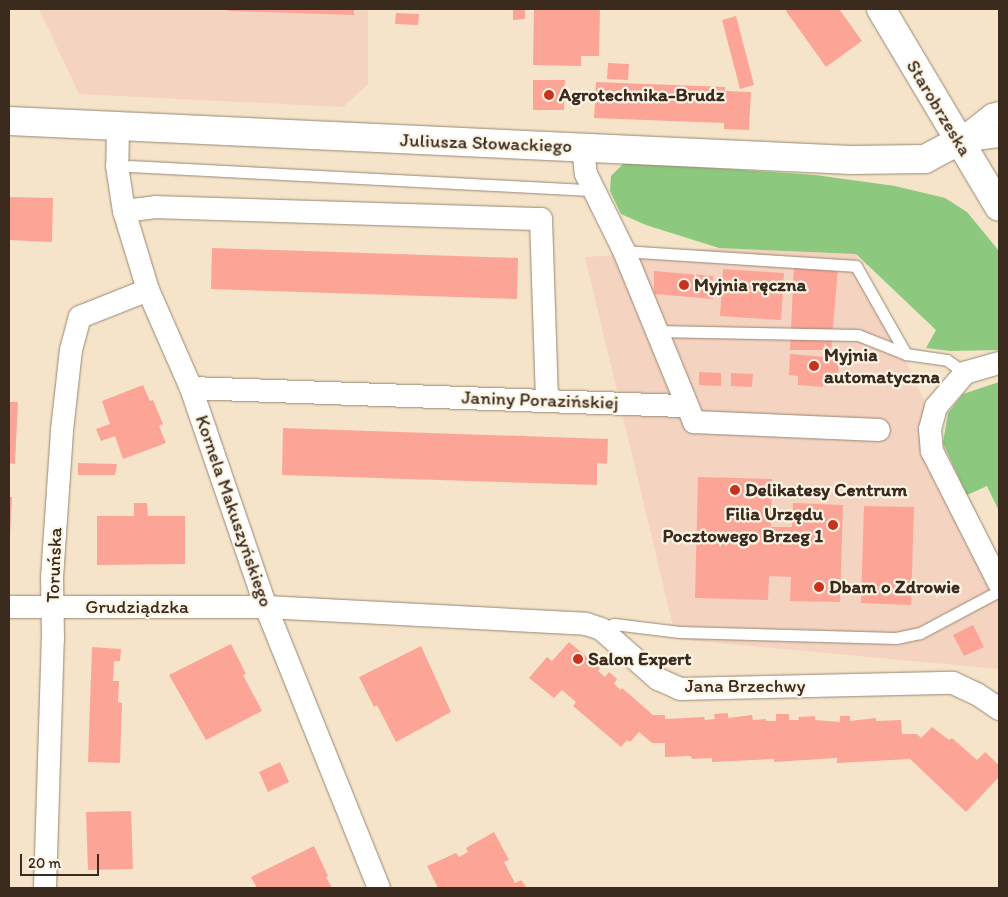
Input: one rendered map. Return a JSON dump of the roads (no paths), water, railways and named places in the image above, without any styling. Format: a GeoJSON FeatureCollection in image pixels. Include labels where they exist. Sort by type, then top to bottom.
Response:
{"type":"FeatureCollection","features":[{"type":"Feature","properties":{"kind":"street","name":"Starobrzeska"},"geometry":{"type":"LineString","coordinates":[[881,9],[999,207]]}},
{"type":"Feature","properties":{"kind":"street"},"geometry":{"type":"LineString","coordinates":[[959,141],[992,115],[999,113]]}},
{"type":"Feature","properties":{"kind":"street","name":"Juliusza Słowackiego"},"geometry":{"type":"LineString","coordinates":[[9,120],[118,127],[860,160],[925,159],[959,141]]}},
{"type":"Feature","properties":{"kind":"street","name":"Kornela Makuszyńskiego"},"geometry":{"type":"LineString","coordinates":[[118,127],[117,166],[124,211],[148,290],[191,388],[266,607],[379,888]]}},
{"type":"Feature","properties":{"kind":"street"},"geometry":{"type":"LineString","coordinates":[[959,141],[999,136]]}},
{"type":"Feature","properties":{"kind":"street"},"geometry":{"type":"LineString","coordinates":[[583,147],[586,174],[624,250],[655,331],[694,422],[878,430]]}},
{"type":"Feature","properties":{"kind":"street"},"geometry":{"type":"LineString","coordinates":[[124,211],[156,207],[541,219],[548,400]]}},
{"type":"Feature","properties":{"kind":"street","name":"Toruńska"},"geometry":{"type":"LineString","coordinates":[[45,888],[52,578],[62,430],[71,350],[80,317],[148,290]]}},
{"type":"Feature","properties":{"kind":"street"},"geometry":{"type":"LineString","coordinates":[[999,363],[965,373],[936,407],[930,429],[932,451],[999,583]]}},
{"type":"Feature","properties":{"kind":"street","name":"Janiny Porazińskiej"},"geometry":{"type":"LineString","coordinates":[[191,388],[686,406]]}},
{"type":"Feature","properties":{"kind":"street","name":"Grudziądzka"},"geometry":{"type":"LineString","coordinates":[[9,607],[266,607]]}},
{"type":"Feature","properties":{"kind":"street","name":"Jana Brzechwy"},"geometry":{"type":"LineString","coordinates":[[266,607],[586,624],[602,629],[658,680],[680,689],[953,683],[978,694],[999,709]]}},
{"type":"Feature","properties":{"kind":"lane"},"geometry":{"type":"LineString","coordinates":[[130,166],[594,190]]}},
{"type":"Feature","properties":{"kind":"lane"},"geometry":{"type":"LineString","coordinates":[[624,250],[856,266],[906,354]]}},
{"type":"Feature","properties":{"kind":"lane"},"geometry":{"type":"LineString","coordinates":[[655,331],[858,335],[906,354],[947,360],[965,373]]}},
{"type":"Feature","properties":{"kind":"lane"},"geometry":{"type":"LineString","coordinates":[[602,629],[614,624],[680,632],[896,638],[920,633],[999,591]]}},
{"type":"Feature","properties":{"kind":"place","name":"Agrotechnika-Brudz"},"geometry":{"type":"Point","coordinates":[549,95]}},
{"type":"Feature","properties":{"kind":"place","name":"Myjnia ręczna"},"geometry":{"type":"Point","coordinates":[684,285]}},
{"type":"Feature","properties":{"kind":"place","name":"Myjnia automatyczna"},"geometry":{"type":"Point","coordinates":[814,366]}},
{"type":"Feature","properties":{"kind":"place","name":"Delikatesy Centrum"},"geometry":{"type":"Point","coordinates":[735,490]}},
{"type":"Feature","properties":{"kind":"place","name":"Filia Urzędu Pocztowego Brzeg 1"},"geometry":{"type":"Point","coordinates":[833,525]}},
{"type":"Feature","properties":{"kind":"place","name":"Dbam o Zdrowie"},"geometry":{"type":"Point","coordinates":[819,587]}},
{"type":"Feature","properties":{"kind":"place","name":"Salon Expert"},"geometry":{"type":"Point","coordinates":[578,659]}}]}
